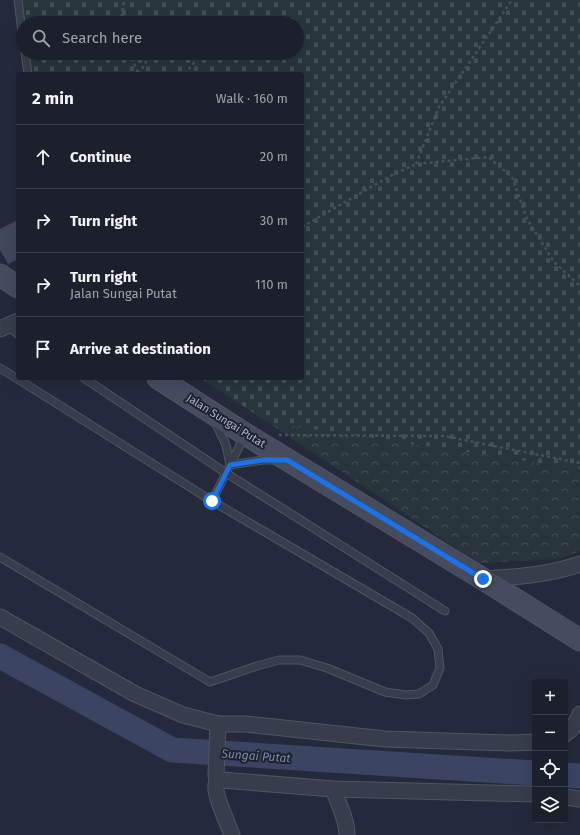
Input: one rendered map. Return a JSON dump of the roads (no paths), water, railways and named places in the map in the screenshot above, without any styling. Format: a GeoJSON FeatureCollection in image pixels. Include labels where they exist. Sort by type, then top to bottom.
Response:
{"type":"FeatureCollection","features":[{"type":"Feature","properties":{"kind":"main road"},"geometry":{"type":"LineString","coordinates":[[0,275],[16,286]]}},
{"type":"Feature","properties":{"kind":"main road","name":"Jalan Sungai Putat"},"geometry":{"type":"LineString","coordinates":[[161,380],[245,434],[580,640]]}},
{"type":"Feature","properties":{"kind":"street"},"geometry":{"type":"LineString","coordinates":[[483,579],[542,574],[580,564]]}},
{"type":"Feature","properties":{"kind":"street"},"geometry":{"type":"LineString","coordinates":[[0,617],[135,694],[218,729],[246,724],[385,740],[532,742]]}},
{"type":"Feature","properties":{"kind":"street"},"geometry":{"type":"LineString","coordinates":[[568,732],[578,722],[580,714]]}},
{"type":"Feature","properties":{"kind":"street"},"geometry":{"type":"LineString","coordinates":[[218,729],[216,794],[232,835]]}},
{"type":"Feature","properties":{"kind":"street"},"geometry":{"type":"LineString","coordinates":[[216,779],[218,781],[221,780],[333,789],[532,794]]}},
{"type":"Feature","properties":{"kind":"street"},"geometry":{"type":"LineString","coordinates":[[333,789],[349,833]]}},
{"type":"Feature","properties":{"kind":"street"},"geometry":{"type":"LineString","coordinates":[[568,797],[580,799]]}},
{"type":"Feature","properties":{"kind":"lane"},"geometry":{"type":"LineString","coordinates":[[18,0],[20,16]]}},
{"type":"Feature","properties":{"kind":"lane"},"geometry":{"type":"LineString","coordinates":[[26,60],[28,72]]}},
{"type":"Feature","properties":{"kind":"lane"},"geometry":{"type":"LineString","coordinates":[[0,368],[16,378]]}},
{"type":"Feature","properties":{"kind":"lane"},"geometry":{"type":"LineString","coordinates":[[0,557],[210,682],[279,660],[300,660],[327,668],[385,692],[406,695],[419,694],[433,685],[440,668],[438,649],[429,633],[412,618],[212,501],[19,380]]}},
{"type":"Feature","properties":{"kind":"lane"},"geometry":{"type":"LineString","coordinates":[[87,380],[226,473],[444,611]]}},
{"type":"Feature","properties":{"kind":"lane"},"geometry":{"type":"LineString","coordinates":[[209,411],[226,446],[230,465]]}},
{"type":"Feature","properties":{"kind":"lane"},"geometry":{"type":"LineString","coordinates":[[212,501],[245,434]]}},
{"type":"Feature","properties":{"kind":"lane"},"geometry":{"type":"LineString","coordinates":[[230,465],[263,460],[287,460]]}},
{"type":"Feature","properties":{"kind":"waterway","name":"Sungai Putat"},"geometry":{"type":"LineString","coordinates":[[0,656],[172,750],[532,773]]}},
{"type":"Feature","properties":{"kind":"waterway","name":"Sungai Putat"},"geometry":{"type":"LineString","coordinates":[[568,775],[580,776]]}}]}
